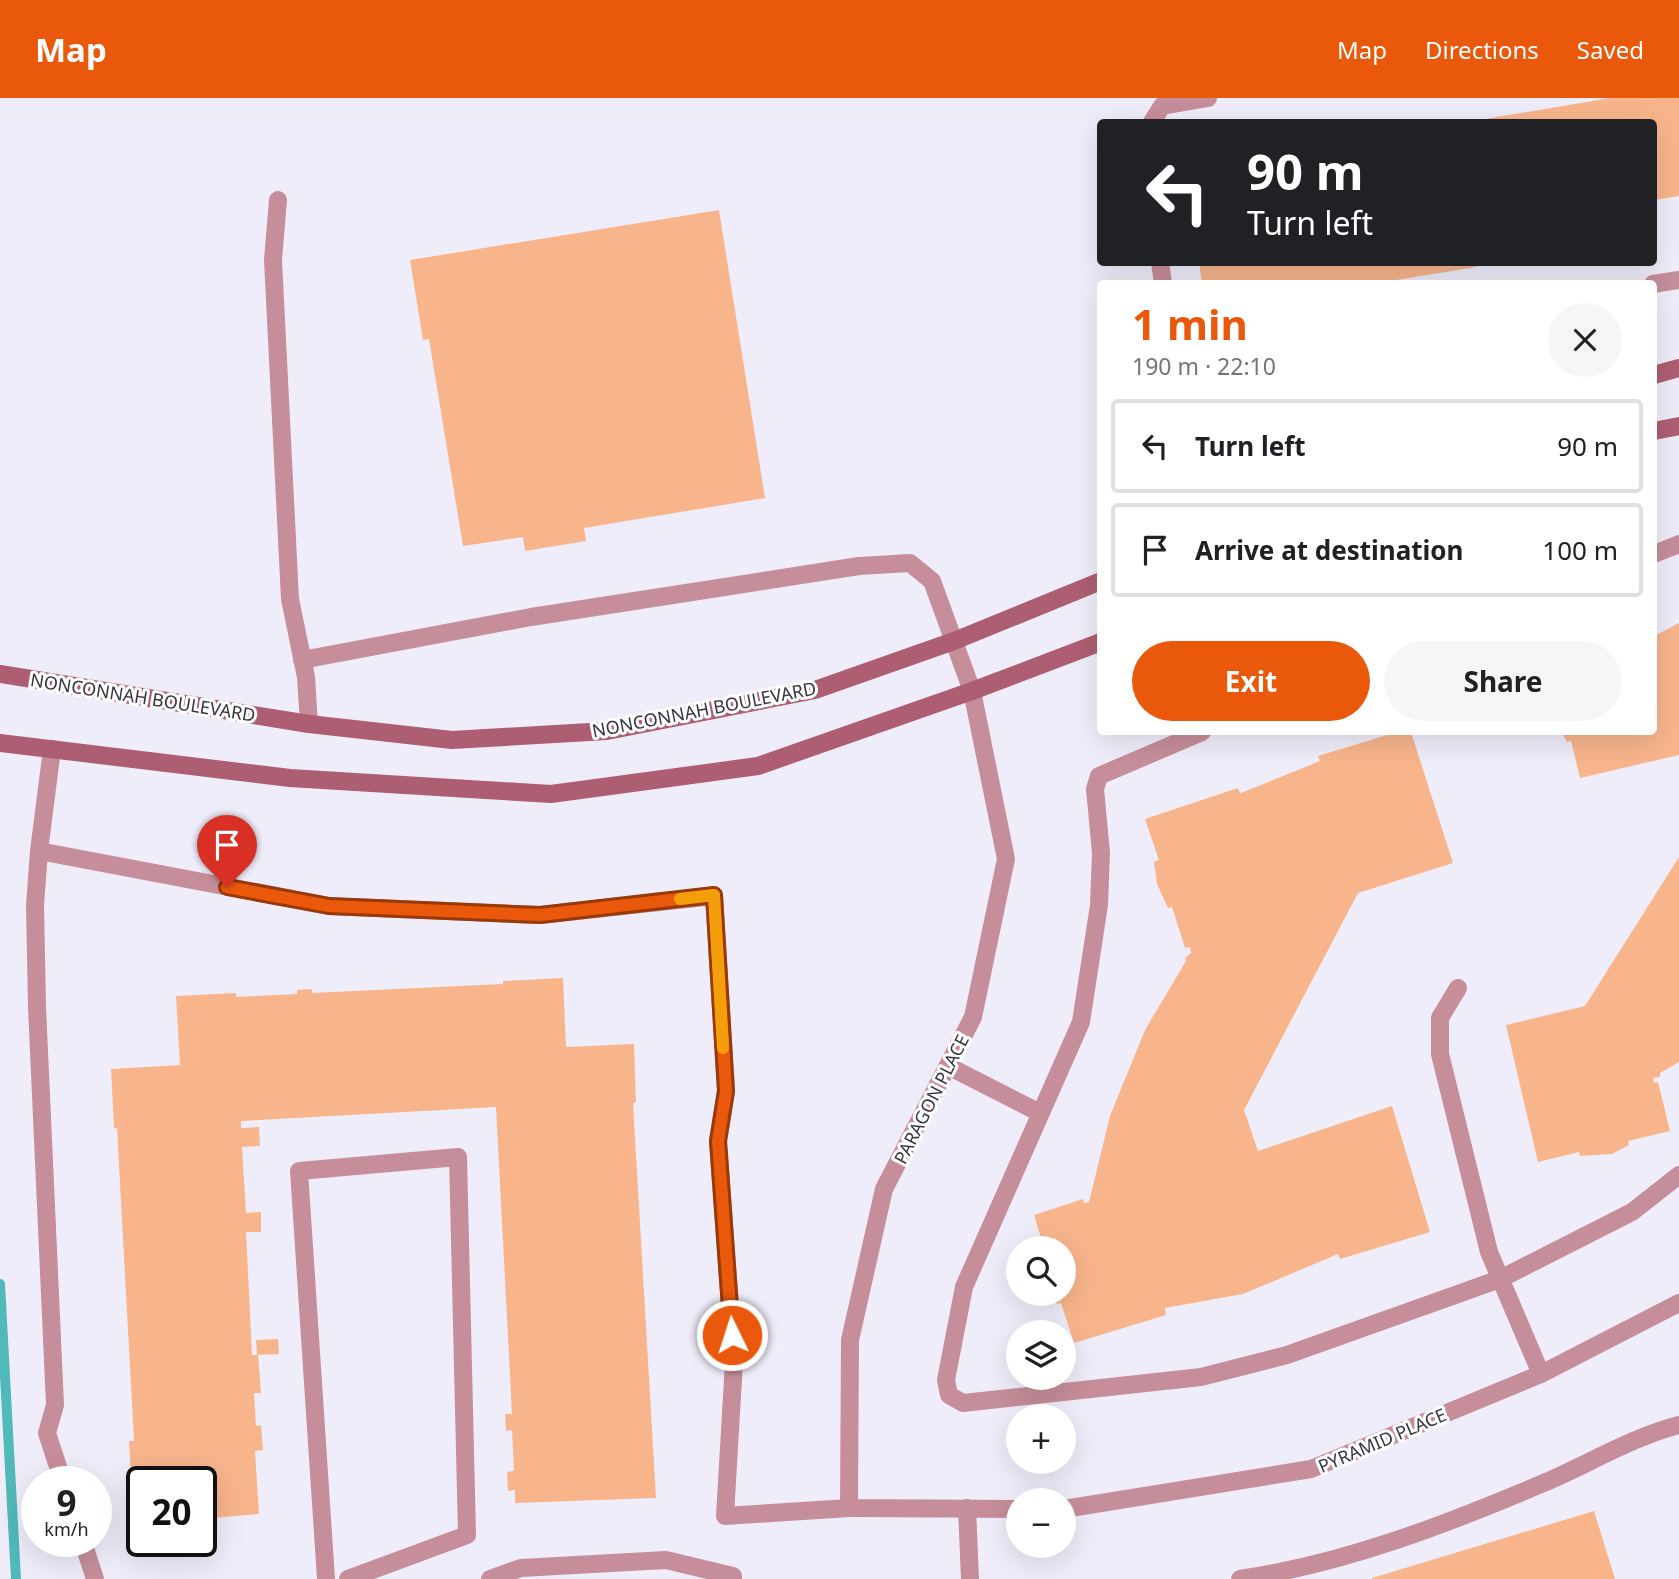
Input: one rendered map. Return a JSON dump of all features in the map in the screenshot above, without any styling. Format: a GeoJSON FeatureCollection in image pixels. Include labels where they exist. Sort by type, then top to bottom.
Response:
{"type":"FeatureCollection","features":[{"type":"Feature","properties":{"kind":"street"},"geometry":{"type":"LineString","coordinates":[[1154,119],[1162,106],[1208,98]]}},
{"type":"Feature","properties":{"kind":"street"},"geometry":{"type":"LineString","coordinates":[[278,200],[273,260],[290,599],[302,660],[309,724]]}},
{"type":"Feature","properties":{"kind":"street"},"geometry":{"type":"LineString","coordinates":[[1657,283],[1679,280]]}},
{"type":"Feature","properties":{"kind":"street"},"geometry":{"type":"LineString","coordinates":[[1657,374],[1679,368]]}},
{"type":"Feature","properties":{"kind":"street"},"geometry":{"type":"LineString","coordinates":[[1657,430],[1679,426]]}},
{"type":"Feature","properties":{"kind":"street"},"geometry":{"type":"LineString","coordinates":[[1657,553],[1679,544]]}},
{"type":"Feature","properties":{"kind":"street","name":"PARAGON PLACE"},"geometry":{"type":"LineString","coordinates":[[302,660],[531,617],[859,566],[910,564],[932,581],[972,691],[1006,859],[973,1017],[884,1189],[850,1340],[849,1507]]}},
{"type":"Feature","properties":{"kind":"street","name":"NONCONNAH BOULEVARD"},"geometry":{"type":"LineString","coordinates":[[0,674],[309,724],[452,740],[607,730],[814,690],[954,641],[1097,583]]}},
{"type":"Feature","properties":{"kind":"street"},"geometry":{"type":"LineString","coordinates":[[0,743],[290,778],[551,794],[758,766],[972,691],[1097,644]]}},
{"type":"Feature","properties":{"kind":"street"},"geometry":{"type":"LineString","coordinates":[[1195,735],[1099,776],[1095,789],[1101,853],[1099,905],[1081,1022],[964,1287],[946,1380],[949,1395],[963,1403],[1201,1377],[1287,1355],[1500,1279],[1632,1212],[1679,1175]]}},
{"type":"Feature","properties":{"kind":"street"},"geometry":{"type":"LineString","coordinates":[[52,749],[35,905],[55,1405],[47,1433],[58,1466]]}},
{"type":"Feature","properties":{"kind":"street"},"geometry":{"type":"LineString","coordinates":[[39,851],[329,906],[540,915],[714,895],[726,1091],[718,1141],[734,1362],[725,1516],[849,1507],[1006,1508]]}},
{"type":"Feature","properties":{"kind":"street"},"geometry":{"type":"LineString","coordinates":[[1458,988],[1440,1018],[1440,1054],[1489,1252],[1541,1374]]}},
{"type":"Feature","properties":{"kind":"street"},"geometry":{"type":"LineString","coordinates":[[948,1066],[1040,1112]]}},
{"type":"Feature","properties":{"kind":"street"},"geometry":{"type":"LineString","coordinates":[[326,1579],[299,1171],[458,1157],[467,1535],[348,1579]]}},
{"type":"Feature","properties":{"kind":"street","name":"PYRAMID PLACE"},"geometry":{"type":"LineString","coordinates":[[1076,1507],[1311,1469],[1541,1374],[1679,1303]]}},
{"type":"Feature","properties":{"kind":"street"},"geometry":{"type":"LineString","coordinates":[[1240,1579],[1290,1572],[1392,1543],[1490,1506],[1679,1425]]}},
{"type":"Feature","properties":{"kind":"street"},"geometry":{"type":"LineString","coordinates":[[967,1508],[970,1579]]}},
{"type":"Feature","properties":{"kind":"street"},"geometry":{"type":"LineString","coordinates":[[87,1557],[94,1579]]}},
{"type":"Feature","properties":{"kind":"street"},"geometry":{"type":"LineString","coordinates":[[490,1579],[521,1568],[666,1560],[733,1576],[733,1579]]}},
{"type":"Feature","properties":{"kind":"building"},"geometry":{"type":"Polygon","coordinates":[[[1610,98],[1679,98],[1679,196],[1657,200],[1657,119],[1485,119],[1610,98]]]}},
{"type":"Feature","properties":{"kind":"building"},"geometry":{"type":"Polygon","coordinates":[[[719,210],[765,498],[584,528],[586,541],[525,551],[523,537],[463,546],[429,339],[423,340],[410,260],[719,210]]]}},
{"type":"Feature","properties":{"kind":"building"},"geometry":{"type":"Polygon","coordinates":[[[1200,266],[1476,266],[1396,280],[1201,280],[1200,266]]]}},
{"type":"Feature","properties":{"kind":"building"},"geometry":{"type":"Polygon","coordinates":[[[1679,623],[1679,755],[1580,778],[1571,741],[1567,742],[1564,735],[1657,735],[1657,634],[1679,623]]]}},
{"type":"Feature","properties":{"kind":"building"},"geometry":{"type":"Polygon","coordinates":[[[1387,735],[1412,735],[1453,863],[1358,893],[1244,1110],[1258,1151],[1392,1106],[1430,1232],[1340,1259],[1338,1254],[1243,1294],[1165,1308],[1166,1315],[1076,1342],[1076,1320],[1067,1320],[1062,1306],[1076,1306],[1076,1236],[1040,1236],[1034,1215],[1083,1199],[1084,1203],[1089,1202],[1110,1116],[1145,1030],[1186,961],[1185,958],[1191,953],[1190,947],[1185,948],[1172,907],[1168,908],[1157,884],[1154,862],[1159,860],[1145,819],[1238,788],[1240,793],[1320,761],[1318,756],[1387,735]]]}},
{"type":"Feature","properties":{"kind":"building"},"geometry":{"type":"Polygon","coordinates":[[[1679,857],[1679,1062],[1660,1073],[1660,1077],[1653,1078],[1654,1083],[1658,1082],[1670,1131],[1628,1141],[1629,1145],[1612,1154],[1580,1156],[1579,1152],[1538,1162],[1506,1025],[1585,1006],[1679,857]]]}},
{"type":"Feature","properties":{"kind":"building"},"geometry":{"type":"Polygon","coordinates":[[[563,978],[566,1047],[634,1044],[636,1102],[633,1103],[656,1498],[515,1503],[515,1490],[508,1491],[507,1472],[514,1471],[512,1430],[506,1431],[505,1414],[512,1414],[496,1107],[241,1121],[241,1128],[259,1127],[260,1146],[242,1147],[246,1213],[261,1212],[261,1232],[246,1232],[252,1355],[258,1355],[261,1393],[254,1393],[256,1426],[261,1425],[263,1450],[255,1451],[259,1514],[217,1518],[217,1466],[131,1466],[129,1441],[134,1441],[117,1128],[114,1128],[111,1069],[180,1065],[176,996],[236,993],[236,997],[297,994],[297,990],[312,989],[312,993],[503,984],[503,981],[563,978]]]}},
{"type":"Feature","properties":{"kind":"building"},"geometry":{"type":"Polygon","coordinates":[[[278,1339],[279,1354],[257,1355],[256,1340],[278,1339]]]}},
{"type":"Feature","properties":{"kind":"building"},"geometry":{"type":"Polygon","coordinates":[[[1594,1511],[1615,1579],[1372,1579],[1372,1578],[1594,1511]]]}},
{"type":"Feature","properties":{"kind":"waterway"},"geometry":{"type":"LineString","coordinates":[[0,1284],[16,1579]]}},
{"type":"Feature","properties":{"kind":"slow traffic"},"geometry":{"type":"LineString","coordinates":[[680,899],[714,895],[723,1048]]}},
{"type":"Feature","properties":{"kind":"route"},"geometry":{"type":"LineString","coordinates":[[227,887],[329,906],[540,915],[714,895],[726,1091],[718,1141],[732,1335]]}}]}
